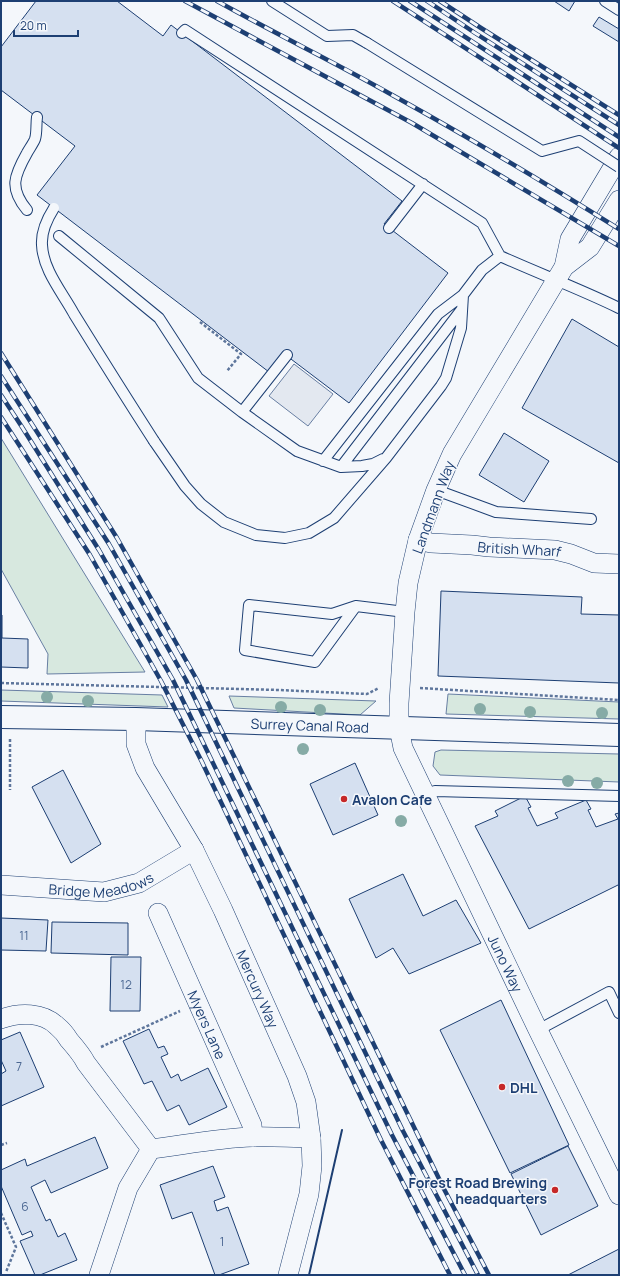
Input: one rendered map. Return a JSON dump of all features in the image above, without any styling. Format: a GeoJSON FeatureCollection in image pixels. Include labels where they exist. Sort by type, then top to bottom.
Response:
{"type":"FeatureCollection","features":[{"type":"Feature","properties":{"kind":"street","name":"Landmann Way"},"geometry":{"type":"LineString","coordinates":[[399,728],[400,687],[408,583],[418,540],[436,490],[452,454],[560,274],[570,239],[619,158]]}},
{"type":"Feature","properties":{"kind":"street","name":"Landmann Way"},"geometry":{"type":"LineString","coordinates":[[560,274],[590,247],[619,200]]}},
{"type":"Feature","properties":{"kind":"street","name":"British Wharf"},"geometry":{"type":"LineString","coordinates":[[418,540],[431,543],[472,545],[489,548],[555,550],[571,554],[594,564],[619,564]]}},
{"type":"Feature","properties":{"kind":"street","name":"Surrey Canal Road"},"geometry":{"type":"LineString","coordinates":[[5,718],[136,719],[619,735]]}},
{"type":"Feature","properties":{"kind":"street","name":"Mercury Way"},"geometry":{"type":"LineString","coordinates":[[136,719],[136,744],[145,768],[194,850],[223,910],[297,1076],[306,1102],[311,1138],[312,1166],[309,1194],[288,1275]]}},
{"type":"Feature","properties":{"kind":"street","name":"Juno Way"},"geometry":{"type":"LineString","coordinates":[[399,728],[403,748],[425,795],[619,1194]]}},
{"type":"Feature","properties":{"kind":"street","name":"Bridge Meadows"},"geometry":{"type":"LineString","coordinates":[[1,885],[104,892],[139,882],[194,850]]}},
{"type":"Feature","properties":{"kind":"street","name":"Myers Lane"},"geometry":{"type":"LineString","coordinates":[[158,913],[252,1125],[253,1137]]}},
{"type":"Feature","properties":{"kind":"street"},"geometry":{"type":"LineString","coordinates":[[1,1019],[10,1015],[30,1014],[49,1020],[57,1025],[82,1055],[86,1063],[151,1149]]}},
{"type":"Feature","properties":{"kind":"street"},"geometry":{"type":"LineString","coordinates":[[151,1149],[234,1138],[278,1136],[311,1138]]}},
{"type":"Feature","properties":{"kind":"street"},"geometry":{"type":"LineString","coordinates":[[99,1275],[128,1188],[151,1149]]}},
{"type":"Feature","properties":{"kind":"lane"},"geometry":{"type":"LineString","coordinates":[[272,1],[327,36],[353,35],[542,152],[580,142],[619,167]]}},
{"type":"Feature","properties":{"kind":"lane"},"geometry":{"type":"LineString","coordinates":[[605,1],[619,10]]}},
{"type":"Feature","properties":{"kind":"lane"},"geometry":{"type":"LineString","coordinates":[[182,34],[185,30],[482,223],[500,256],[560,274],[590,294],[619,308]]}},
{"type":"Feature","properties":{"kind":"lane"},"geometry":{"type":"LineString","coordinates":[[27,210],[20,202],[16,193],[15,182],[16,174],[35,139],[37,117]]}},
{"type":"Feature","properties":{"kind":"lane"},"geometry":{"type":"LineString","coordinates":[[388,228],[423,184]]}},
{"type":"Feature","properties":{"kind":"lane"},"geometry":{"type":"LineString","coordinates":[[54,208],[47,218],[43,230],[42,244],[44,260],[50,273],[89,338],[154,441],[185,486],[201,504],[224,522],[256,535],[285,538],[309,533],[334,518],[386,458],[446,378],[461,328],[463,295]]}},
{"type":"Feature","properties":{"kind":"lane"},"geometry":{"type":"LineString","coordinates":[[59,236],[159,318],[198,378],[242,412],[297,451],[341,467],[373,464],[386,458]]}},
{"type":"Feature","properties":{"kind":"lane"},"geometry":{"type":"LineString","coordinates":[[323,461],[438,314],[463,295],[482,270],[500,256]]}},
{"type":"Feature","properties":{"kind":"lane"},"geometry":{"type":"LineString","coordinates":[[341,467],[462,309]]}},
{"type":"Feature","properties":{"kind":"lane"},"geometry":{"type":"LineString","coordinates":[[242,412],[287,355]]}},
{"type":"Feature","properties":{"kind":"lane"},"geometry":{"type":"LineString","coordinates":[[436,490],[496,512],[591,519]]}},
{"type":"Feature","properties":{"kind":"lane"},"geometry":{"type":"LineString","coordinates":[[356,606],[315,662],[244,650],[249,605],[332,614],[356,606],[405,612]]}},
{"type":"Feature","properties":{"kind":"lane"},"geometry":{"type":"LineString","coordinates":[[425,795],[435,791],[619,796]]}},
{"type":"Feature","properties":{"kind":"lane"},"geometry":{"type":"LineString","coordinates":[[538,1030],[609,992],[619,1013]]}},
{"type":"Feature","properties":{"kind":"path"},"geometry":{"type":"LineString","coordinates":[[200,322],[240,354],[227,371]]}},
{"type":"Feature","properties":{"kind":"path"},"geometry":{"type":"LineString","coordinates":[[1,683],[279,690],[367,694],[380,687],[383,687]]}},
{"type":"Feature","properties":{"kind":"path"},"geometry":{"type":"LineString","coordinates":[[417,688],[619,700]]}},
{"type":"Feature","properties":{"kind":"path"},"geometry":{"type":"LineString","coordinates":[[5,718],[10,790]]}},
{"type":"Feature","properties":{"kind":"path"},"geometry":{"type":"LineString","coordinates":[[82,1055],[197,1003]]}},
{"type":"Feature","properties":{"kind":"path"},"geometry":{"type":"LineString","coordinates":[[1,1145],[7,1143]]}},
{"type":"Feature","properties":{"kind":"path"},"geometry":{"type":"LineString","coordinates":[[1,1213],[16,1247],[6,1272]]}},
{"type":"Feature","properties":{"kind":"shaded area"},"geometry":{"type":"Polygon","coordinates":[[[294,364],[333,394],[308,426],[269,396],[294,364]]]}},
{"type":"Feature","properties":{"kind":"shaded area"},"geometry":{"type":"Polygon","coordinates":[[[1,438],[145,672],[47,674],[48,654],[1,569],[1,438]]]}},
{"type":"Feature","properties":{"kind":"shaded area"},"geometry":{"type":"Polygon","coordinates":[[[1,690],[162,695],[168,707],[1,701],[1,690]]]}},
{"type":"Feature","properties":{"kind":"shaded area"},"geometry":{"type":"Polygon","coordinates":[[[448,694],[619,702],[619,719],[446,714],[448,694]]]}},
{"type":"Feature","properties":{"kind":"shaded area"},"geometry":{"type":"Polygon","coordinates":[[[229,696],[376,701],[360,715],[234,708],[229,696]]]}},
{"type":"Feature","properties":{"kind":"shaded area"},"geometry":{"type":"Polygon","coordinates":[[[441,750],[619,754],[619,782],[440,775],[433,766],[435,752],[441,750]]]}},
{"type":"Feature","properties":{"kind":"building"},"geometry":{"type":"Polygon","coordinates":[[[36,1],[117,1],[163,36],[171,25],[402,201],[384,224],[448,273],[349,403],[283,353],[269,372],[37,195],[75,146],[1,90],[1,47],[36,1]]]}},
{"type":"Feature","properties":{"kind":"building"},"geometry":{"type":"Polygon","coordinates":[[[554,1],[575,1],[569,11],[554,1]]]}},
{"type":"Feature","properties":{"kind":"building"},"geometry":{"type":"Polygon","coordinates":[[[599,17],[619,29],[619,42],[593,26],[599,17]]]}},
{"type":"Feature","properties":{"kind":"building"},"geometry":{"type":"Polygon","coordinates":[[[572,319],[619,347],[619,463],[522,408],[572,319]]]}},
{"type":"Feature","properties":{"kind":"building"},"geometry":{"type":"Polygon","coordinates":[[[504,433],[549,461],[524,502],[479,475],[504,433]]]}},
{"type":"Feature","properties":{"kind":"building"},"geometry":{"type":"Polygon","coordinates":[[[441,591],[582,597],[581,614],[619,615],[619,683],[438,676],[441,591]]]}},
{"type":"Feature","properties":{"kind":"building"},"geometry":{"type":"Polygon","coordinates":[[[1,615],[2,638],[28,639],[28,668],[1,667],[1,615]]]}},
{"type":"Feature","properties":{"kind":"building","name":"Avalon Cafe"},"geometry":{"type":"Polygon","coordinates":[[[355,763],[378,815],[333,835],[310,784],[355,763]]]}},
{"type":"Feature","properties":{"kind":"building"},"geometry":{"type":"Polygon","coordinates":[[[63,770],[101,844],[71,863],[32,787],[63,770]]]}},
{"type":"Feature","properties":{"kind":"building"},"geometry":{"type":"Polygon","coordinates":[[[525,796],[531,807],[528,808],[537,826],[558,818],[555,813],[586,800],[591,809],[588,810],[596,827],[618,819],[615,814],[619,813],[619,886],[618,885],[529,929],[475,826],[498,816],[495,811],[525,796]]]}},
{"type":"Feature","properties":{"kind":"building"},"geometry":{"type":"Polygon","coordinates":[[[403,874],[423,916],[456,900],[481,943],[409,974],[393,948],[376,958],[349,899],[403,874]]]}},
{"type":"Feature","properties":{"kind":"building"},"geometry":{"type":"Polygon","coordinates":[[[1,918],[48,920],[46,951],[1,950],[1,918]]]}},
{"type":"Feature","properties":{"kind":"building"},"geometry":{"type":"Polygon","coordinates":[[[52,922],[128,923],[128,955],[51,953],[52,922]]]}},
{"type":"Feature","properties":{"kind":"building"},"geometry":{"type":"Polygon","coordinates":[[[111,957],[141,957],[140,1011],[110,1011],[111,957]]]}},
{"type":"Feature","properties":{"kind":"building"},"geometry":{"type":"Polygon","coordinates":[[[501,1000],[569,1145],[510,1173],[440,1030],[501,1000]]]}},
{"type":"Feature","properties":{"kind":"building"},"geometry":{"type":"Polygon","coordinates":[[[149,1029],[158,1048],[164,1046],[168,1054],[161,1057],[171,1078],[178,1074],[181,1081],[208,1068],[227,1107],[189,1125],[179,1105],[167,1111],[152,1081],[144,1084],[123,1041],[149,1029]]]}},
{"type":"Feature","properties":{"kind":"building"},"geometry":{"type":"Polygon","coordinates":[[[20,1032],[44,1087],[1,1106],[1,1074],[6,1071],[1,1060],[1,1040],[20,1032]]]}},
{"type":"Feature","properties":{"kind":"building"},"geometry":{"type":"Polygon","coordinates":[[[95,1137],[108,1168],[51,1193],[45,1180],[31,1187],[46,1221],[50,1219],[58,1237],[65,1233],[77,1260],[40,1275],[35,1275],[20,1241],[33,1236],[31,1231],[22,1235],[1,1186],[1,1170],[25,1159],[27,1166],[95,1137]]]}},
{"type":"Feature","properties":{"kind":"building","name":"Forest Road Brewing headquarters"},"geometry":{"type":"Polygon","coordinates":[[[568,1146],[598,1206],[541,1235],[511,1174],[568,1146]]]}},
{"type":"Feature","properties":{"kind":"building"},"geometry":{"type":"Polygon","coordinates":[[[213,1166],[225,1197],[214,1201],[217,1211],[228,1207],[249,1264],[219,1275],[215,1275],[192,1212],[172,1219],[160,1185],[213,1166]]]}},
{"type":"Feature","properties":{"kind":"building"},"geometry":{"type":"Polygon","coordinates":[[[619,1249],[619,1275],[568,1275],[619,1249]]]}},
{"type":"Feature","properties":{"kind":"railway"},"geometry":{"type":"LineString","coordinates":[[185,1],[412,123],[619,246]]}},
{"type":"Feature","properties":{"kind":"railway"},"geometry":{"type":"LineString","coordinates":[[217,1],[422,112],[507,161],[619,229]]}},
{"type":"Feature","properties":{"kind":"railway"},"geometry":{"type":"LineString","coordinates":[[393,1],[619,148]]}},
{"type":"Feature","properties":{"kind":"railway"},"geometry":{"type":"LineString","coordinates":[[410,1],[619,137]]}},
{"type":"Feature","properties":{"kind":"railway"},"geometry":{"type":"LineString","coordinates":[[427,1],[619,125]]}},
{"type":"Feature","properties":{"kind":"railway"},"geometry":{"type":"LineString","coordinates":[[440,1],[619,115]]}},
{"type":"Feature","properties":{"kind":"railway"},"geometry":{"type":"LineString","coordinates":[[1,353],[117,538],[197,680],[444,1189],[489,1275]]}},
{"type":"Feature","properties":{"kind":"railway"},"geometry":{"type":"LineString","coordinates":[[1,376],[109,544],[186,680],[403,1131],[478,1275]]}},
{"type":"Feature","properties":{"kind":"railway"},"geometry":{"type":"LineString","coordinates":[[1,395],[99,550],[173,680],[392,1135],[465,1275]]}},
{"type":"Feature","properties":{"kind":"railway"},"geometry":{"type":"LineString","coordinates":[[1,417],[90,555],[161,681],[202,762],[381,1140],[450,1275]]}},
{"type":"Feature","properties":{"kind":"wall"},"geometry":{"type":"LineString","coordinates":[[309,1275],[342,1130]]}},
{"type":"Feature","properties":{"kind":"place","name":"Avalon Cafe"},"geometry":{"type":"Point","coordinates":[344,799]}},
{"type":"Feature","properties":{"kind":"place","name":"DHL"},"geometry":{"type":"Point","coordinates":[502,1087]}},
{"type":"Feature","properties":{"kind":"place","name":"Forest Road Brewing headquarters"},"geometry":{"type":"Point","coordinates":[555,1190]}}]}
